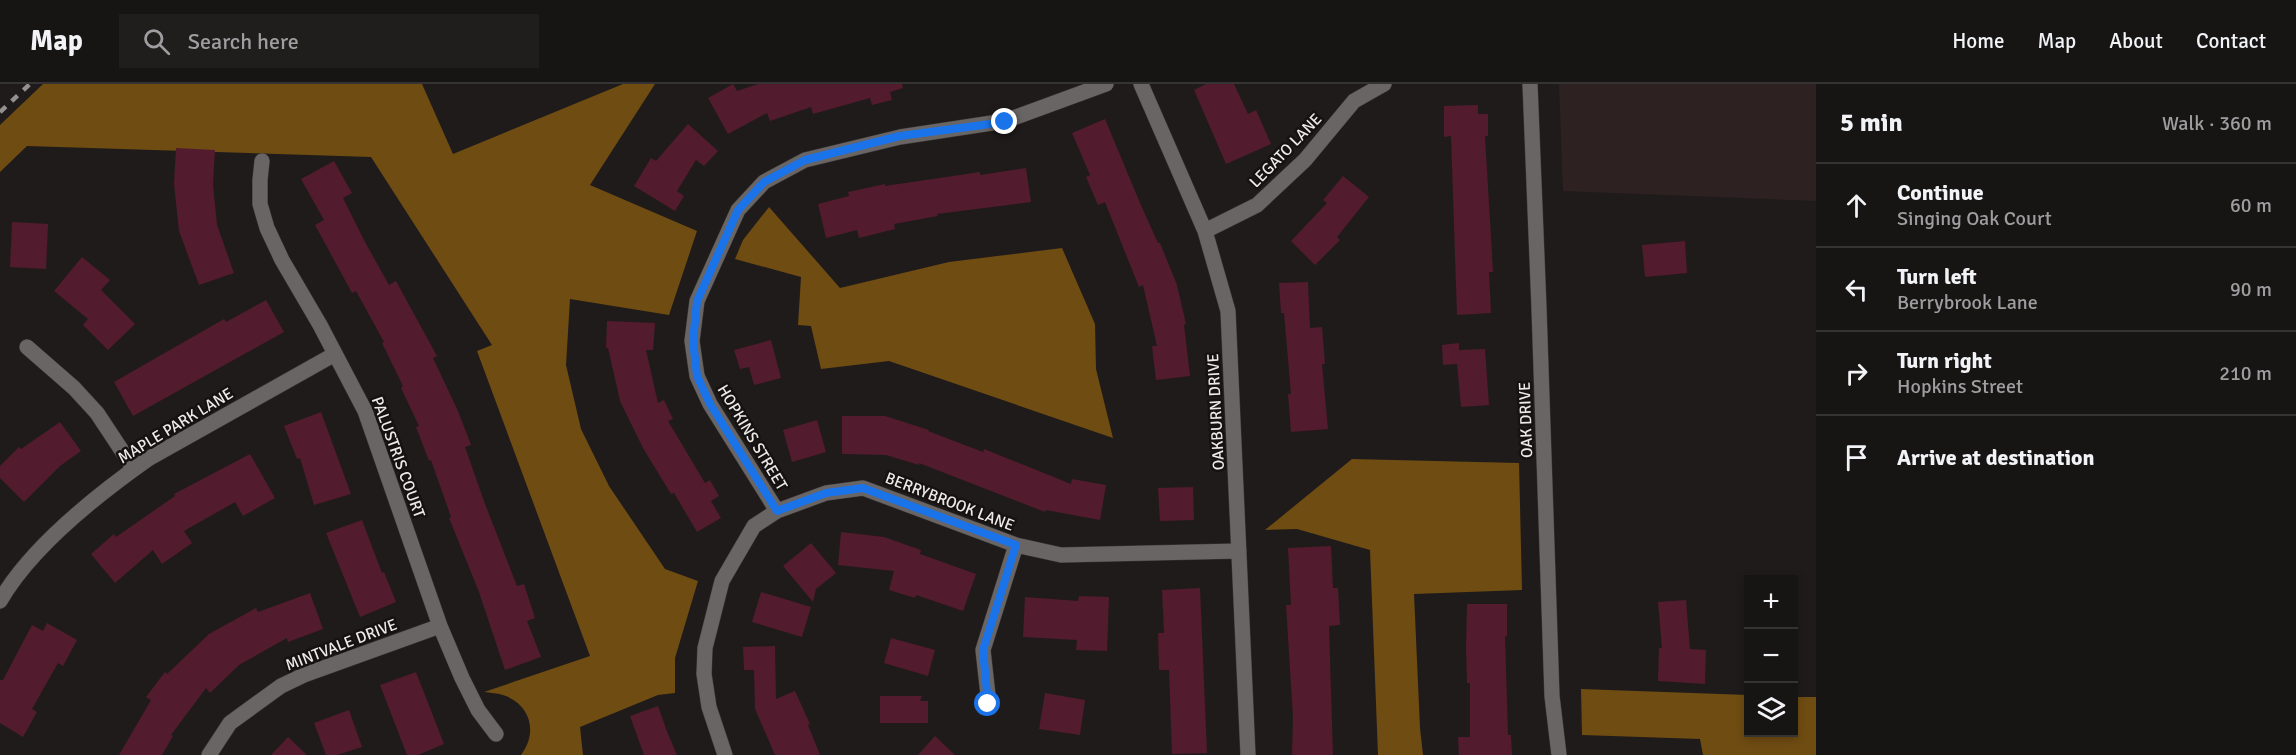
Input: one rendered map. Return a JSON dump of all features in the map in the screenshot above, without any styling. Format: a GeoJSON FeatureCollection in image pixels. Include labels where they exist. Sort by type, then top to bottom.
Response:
{"type":"FeatureCollection","features":[{"type":"Feature","properties":{"kind":"street","name":"HOPKINS STREET"},"geometry":{"type":"LineString","coordinates":[[777,511],[710,404],[697,376],[693,341],[697,301],[738,210],[764,182],[805,160],[900,136],[1005,122],[1106,84]]}},
{"type":"Feature","properties":{"kind":"street","name":"OAKBURN DRIVE"},"geometry":{"type":"LineString","coordinates":[[1141,84],[1205,231],[1228,311],[1248,755]]}},
{"type":"Feature","properties":{"kind":"street","name":"LEGATO LANE"},"geometry":{"type":"LineString","coordinates":[[1205,231],[1257,204],[1305,160],[1354,101],[1384,84]]}},
{"type":"Feature","properties":{"kind":"street","name":"OAK DRIVE"},"geometry":{"type":"LineString","coordinates":[[1530,84],[1552,696],[1559,755]]}},
{"type":"Feature","properties":{"kind":"street","name":"PALUSTRIS COURT"},"geometry":{"type":"LineString","coordinates":[[262,161],[260,204],[267,228],[282,260],[365,411],[440,626],[478,710],[496,734]]}},
{"type":"Feature","properties":{"kind":"street"},"geometry":{"type":"LineString","coordinates":[[27,347],[82,396],[97,413],[134,469]]}},
{"type":"Feature","properties":{"kind":"street","name":"MAPLE PARK LANE"},"geometry":{"type":"LineString","coordinates":[[0,601],[12,580],[32,558],[94,499],[134,469],[335,354]]}},
{"type":"Feature","properties":{"kind":"street","name":"BERRYBROOK LANE"},"geometry":{"type":"LineString","coordinates":[[725,755],[708,707],[704,674],[705,648],[722,581],[754,526],[777,511],[826,493],[863,488],[1016,545],[1061,555],[1239,551]]}},
{"type":"Feature","properties":{"kind":"street"},"geometry":{"type":"LineString","coordinates":[[988,704],[983,650],[1016,545]]}},
{"type":"Feature","properties":{"kind":"street","name":"MINTVALE DRIVE"},"geometry":{"type":"LineString","coordinates":[[209,755],[230,723],[281,687],[304,675],[440,626]]}},
{"type":"Feature","properties":{"kind":"shaded area"},"geometry":{"type":"Polygon","coordinates":[[[43,84],[422,84],[453,154],[623,84],[655,84],[590,185],[697,231],[669,315],[570,299],[566,365],[581,429],[609,486],[665,569],[698,581],[675,658],[675,693],[658,695],[580,727],[583,755],[521,755],[529,738],[530,729],[525,712],[513,699],[501,694],[484,692],[590,656],[477,351],[492,345],[371,157],[27,146],[0,172],[0,125],[43,84]]]}},
{"type":"Feature","properties":{"kind":"shaded area"},"geometry":{"type":"Polygon","coordinates":[[[1559,84],[1816,84],[1816,201],[1563,191],[1559,84]]]}},
{"type":"Feature","properties":{"kind":"shaded area"},"geometry":{"type":"Polygon","coordinates":[[[769,207],[840,288],[949,262],[1062,248],[1095,324],[1096,369],[1113,438],[889,361],[821,369],[811,326],[798,325],[801,277],[735,259],[743,240],[769,207]]]}},
{"type":"Feature","properties":{"kind":"shaded area"},"geometry":{"type":"Polygon","coordinates":[[[1352,459],[1519,463],[1522,590],[1414,594],[1423,755],[1378,755],[1370,550],[1297,529],[1265,530],[1352,459]]]}},
{"type":"Feature","properties":{"kind":"shaded area"},"geometry":{"type":"Polygon","coordinates":[[[1581,689],[1744,695],[1744,737],[1798,737],[1798,697],[1816,697],[1816,755],[1703,755],[1700,739],[1582,735],[1581,689]]]}},
{"type":"Feature","properties":{"kind":"building"},"geometry":{"type":"Polygon","coordinates":[[[733,84],[737,91],[758,84],[902,84],[903,88],[890,92],[892,100],[872,105],[870,98],[813,114],[811,107],[770,121],[767,113],[728,134],[708,98],[733,84]]]}},
{"type":"Feature","properties":{"kind":"building"},"geometry":{"type":"Polygon","coordinates":[[[1206,84],[1234,84],[1248,114],[1256,110],[1271,144],[1226,164],[1194,90],[1206,84]]]}},
{"type":"Feature","properties":{"kind":"building"},"geometry":{"type":"Polygon","coordinates":[[[1478,105],[1478,114],[1488,114],[1488,136],[1485,136],[1493,272],[1489,272],[1491,313],[1457,315],[1451,136],[1444,137],[1444,106],[1478,105]]]}},
{"type":"Feature","properties":{"kind":"building"},"geometry":{"type":"Polygon","coordinates":[[[1105,119],[1177,285],[1186,324],[1184,325],[1190,376],[1156,380],[1152,346],[1157,346],[1143,285],[1139,287],[1105,202],[1098,205],[1086,177],[1090,175],[1072,133],[1105,119]]]}},
{"type":"Feature","properties":{"kind":"building"},"geometry":{"type":"Polygon","coordinates":[[[688,124],[718,151],[704,166],[696,160],[677,191],[684,196],[675,211],[634,186],[651,158],[656,161],[688,124]]]}},
{"type":"Feature","properties":{"kind":"building"},"geometry":{"type":"Polygon","coordinates":[[[176,148],[215,150],[213,185],[217,225],[234,273],[199,285],[179,231],[174,184],[176,148]]]}},
{"type":"Feature","properties":{"kind":"building"},"geometry":{"type":"Polygon","coordinates":[[[334,161],[352,193],[343,198],[364,240],[389,285],[396,281],[437,356],[433,358],[471,445],[465,447],[485,504],[517,586],[524,584],[535,618],[527,621],[541,657],[505,670],[479,592],[449,518],[451,517],[431,460],[429,461],[416,427],[419,426],[401,388],[403,386],[382,343],[384,342],[356,291],[352,293],[315,225],[324,220],[301,179],[334,161]]]}},
{"type":"Feature","properties":{"kind":"building"},"geometry":{"type":"Polygon","coordinates":[[[1026,168],[1031,202],[937,214],[938,216],[894,224],[895,229],[859,238],[857,230],[826,238],[818,204],[849,196],[848,192],[885,184],[885,186],[980,172],[980,175],[1026,168]]]}},
{"type":"Feature","properties":{"kind":"building"},"geometry":{"type":"Polygon","coordinates":[[[1343,176],[1369,197],[1337,237],[1340,240],[1315,265],[1291,241],[1327,203],[1323,200],[1343,176]]]}},
{"type":"Feature","properties":{"kind":"building"},"geometry":{"type":"Polygon","coordinates":[[[12,222],[48,224],[46,269],[10,267],[12,222]]]}},
{"type":"Feature","properties":{"kind":"building"},"geometry":{"type":"Polygon","coordinates":[[[1685,241],[1687,273],[1645,277],[1642,245],[1685,241]]]}},
{"type":"Feature","properties":{"kind":"building"},"geometry":{"type":"Polygon","coordinates":[[[82,257],[110,280],[101,290],[135,324],[108,350],[83,325],[88,319],[54,291],[82,257]]]}},
{"type":"Feature","properties":{"kind":"building"},"geometry":{"type":"Polygon","coordinates":[[[1308,282],[1310,328],[1322,327],[1325,364],[1322,364],[1328,429],[1291,432],[1288,394],[1291,394],[1279,283],[1308,282]]]}},
{"type":"Feature","properties":{"kind":"building"},"geometry":{"type":"Polygon","coordinates":[[[266,300],[284,332],[133,416],[114,382],[224,319],[226,322],[266,300]]]}},
{"type":"Feature","properties":{"kind":"building"},"geometry":{"type":"Polygon","coordinates":[[[607,321],[655,323],[653,350],[646,350],[658,403],[664,400],[673,419],[668,421],[705,483],[710,480],[719,496],[711,501],[721,518],[697,532],[643,448],[620,401],[608,348],[606,348],[607,321]]]}},
{"type":"Feature","properties":{"kind":"building"},"geometry":{"type":"Polygon","coordinates":[[[771,340],[781,378],[754,385],[749,367],[740,369],[734,350],[771,340]]]}},
{"type":"Feature","properties":{"kind":"building"},"geometry":{"type":"Polygon","coordinates":[[[1459,343],[1459,350],[1485,349],[1489,405],[1461,407],[1457,364],[1443,365],[1442,345],[1459,343]]]}},
{"type":"Feature","properties":{"kind":"building"},"geometry":{"type":"Polygon","coordinates":[[[321,412],[351,494],[314,505],[300,458],[297,459],[284,426],[321,412]]]}},
{"type":"Feature","properties":{"kind":"building"},"geometry":{"type":"Polygon","coordinates":[[[842,416],[885,416],[929,430],[983,452],[984,449],[1071,484],[1072,479],[1106,485],[1100,520],[1046,510],[1045,512],[919,463],[919,465],[886,455],[842,454],[842,416]]]}},
{"type":"Feature","properties":{"kind":"building"},"geometry":{"type":"Polygon","coordinates":[[[817,420],[826,452],[792,462],[783,430],[817,420]]]}},
{"type":"Feature","properties":{"kind":"building"},"geometry":{"type":"Polygon","coordinates":[[[60,422],[81,451],[60,466],[24,502],[0,478],[0,466],[19,447],[21,449],[60,422]]]}},
{"type":"Feature","properties":{"kind":"building"},"geometry":{"type":"Polygon","coordinates":[[[250,454],[275,498],[243,516],[235,502],[184,531],[192,543],[162,564],[153,550],[115,583],[91,554],[114,534],[116,537],[175,496],[174,494],[250,454]]]}},
{"type":"Feature","properties":{"kind":"building"},"geometry":{"type":"Polygon","coordinates":[[[1193,487],[1194,520],[1160,521],[1158,488],[1193,487]]]}},
{"type":"Feature","properties":{"kind":"building"},"geometry":{"type":"Polygon","coordinates":[[[362,520],[382,573],[384,572],[396,602],[360,617],[326,533],[362,520]]]}},
{"type":"Feature","properties":{"kind":"building"},"geometry":{"type":"Polygon","coordinates":[[[841,532],[884,537],[921,550],[920,554],[976,574],[963,611],[916,595],[915,598],[889,590],[894,571],[838,565],[841,532]]]}},
{"type":"Feature","properties":{"kind":"building"},"geometry":{"type":"Polygon","coordinates":[[[811,543],[836,573],[816,589],[813,602],[783,566],[811,543]]]}},
{"type":"Feature","properties":{"kind":"building"},"geometry":{"type":"Polygon","coordinates":[[[1331,546],[1333,588],[1338,588],[1340,625],[1329,626],[1333,755],[1292,755],[1293,717],[1286,605],[1291,605],[1288,548],[1331,546]]]}},
{"type":"Feature","properties":{"kind":"building"},"geometry":{"type":"Polygon","coordinates":[[[1200,588],[1207,753],[1172,754],[1169,670],[1159,670],[1158,633],[1164,633],[1162,590],[1200,588]]]}},
{"type":"Feature","properties":{"kind":"building"},"geometry":{"type":"Polygon","coordinates":[[[761,592],[811,607],[802,637],[752,622],[761,592]]]}},
{"type":"Feature","properties":{"kind":"building"},"geometry":{"type":"Polygon","coordinates":[[[310,593],[323,629],[288,642],[287,638],[239,665],[210,693],[206,688],[171,735],[173,736],[162,755],[119,755],[151,700],[146,697],[165,672],[167,674],[209,634],[256,608],[258,612],[310,593]]]}},
{"type":"Feature","properties":{"kind":"building"},"geometry":{"type":"Polygon","coordinates":[[[1079,596],[1109,597],[1107,651],[1076,650],[1077,640],[1023,637],[1025,597],[1078,601],[1079,596]]]}},
{"type":"Feature","properties":{"kind":"building"},"geometry":{"type":"Polygon","coordinates":[[[1686,600],[1690,649],[1706,650],[1705,684],[1658,681],[1659,648],[1662,648],[1658,602],[1686,600]]]}},
{"type":"Feature","properties":{"kind":"building"},"geometry":{"type":"Polygon","coordinates":[[[1467,604],[1507,604],[1507,636],[1505,636],[1508,735],[1511,735],[1512,755],[1459,755],[1458,737],[1470,737],[1470,683],[1467,683],[1466,647],[1467,604]]]}},
{"type":"Feature","properties":{"kind":"building"},"geometry":{"type":"Polygon","coordinates":[[[47,623],[77,640],[63,666],[58,663],[32,709],[37,712],[23,737],[0,723],[0,680],[3,680],[32,625],[43,631],[47,623]]]}},
{"type":"Feature","properties":{"kind":"building"},"geometry":{"type":"Polygon","coordinates":[[[891,638],[935,650],[928,676],[884,663],[891,638]]]}},
{"type":"Feature","properties":{"kind":"building"},"geometry":{"type":"Polygon","coordinates":[[[775,646],[776,699],[795,691],[810,724],[808,725],[820,755],[775,755],[755,709],[754,670],[744,670],[743,647],[775,646]]]}},
{"type":"Feature","properties":{"kind":"building"},"geometry":{"type":"Polygon","coordinates":[[[416,672],[444,744],[418,755],[407,755],[380,685],[416,672]]]}},
{"type":"Feature","properties":{"kind":"building"},"geometry":{"type":"Polygon","coordinates":[[[1045,693],[1085,700],[1080,735],[1039,729],[1045,693]]]}},
{"type":"Feature","properties":{"kind":"building"},"geometry":{"type":"Polygon","coordinates":[[[880,696],[922,696],[920,701],[928,701],[928,723],[880,723],[880,696]]]}},
{"type":"Feature","properties":{"kind":"building"},"geometry":{"type":"Polygon","coordinates":[[[658,706],[677,755],[644,755],[630,716],[658,706]]]}},
{"type":"Feature","properties":{"kind":"building"},"geometry":{"type":"Polygon","coordinates":[[[349,710],[362,747],[337,755],[326,755],[314,723],[349,710]]]}},
{"type":"Feature","properties":{"kind":"building"},"geometry":{"type":"Polygon","coordinates":[[[935,736],[955,755],[918,755],[935,736]]]}},
{"type":"Feature","properties":{"kind":"building"},"geometry":{"type":"Polygon","coordinates":[[[288,737],[307,755],[271,755],[288,737]]]}},
{"type":"Feature","properties":{"kind":"railway"},"geometry":{"type":"LineString","coordinates":[[0,112],[30,84]]}},
{"type":"Feature","properties":{"kind":"route"},"geometry":{"type":"LineString","coordinates":[[988,704],[983,650],[1016,545],[863,488],[826,493],[777,511],[710,404],[697,376],[693,341],[697,301],[715,258],[738,210],[764,182],[805,160],[900,136],[1005,122]]}}]}
